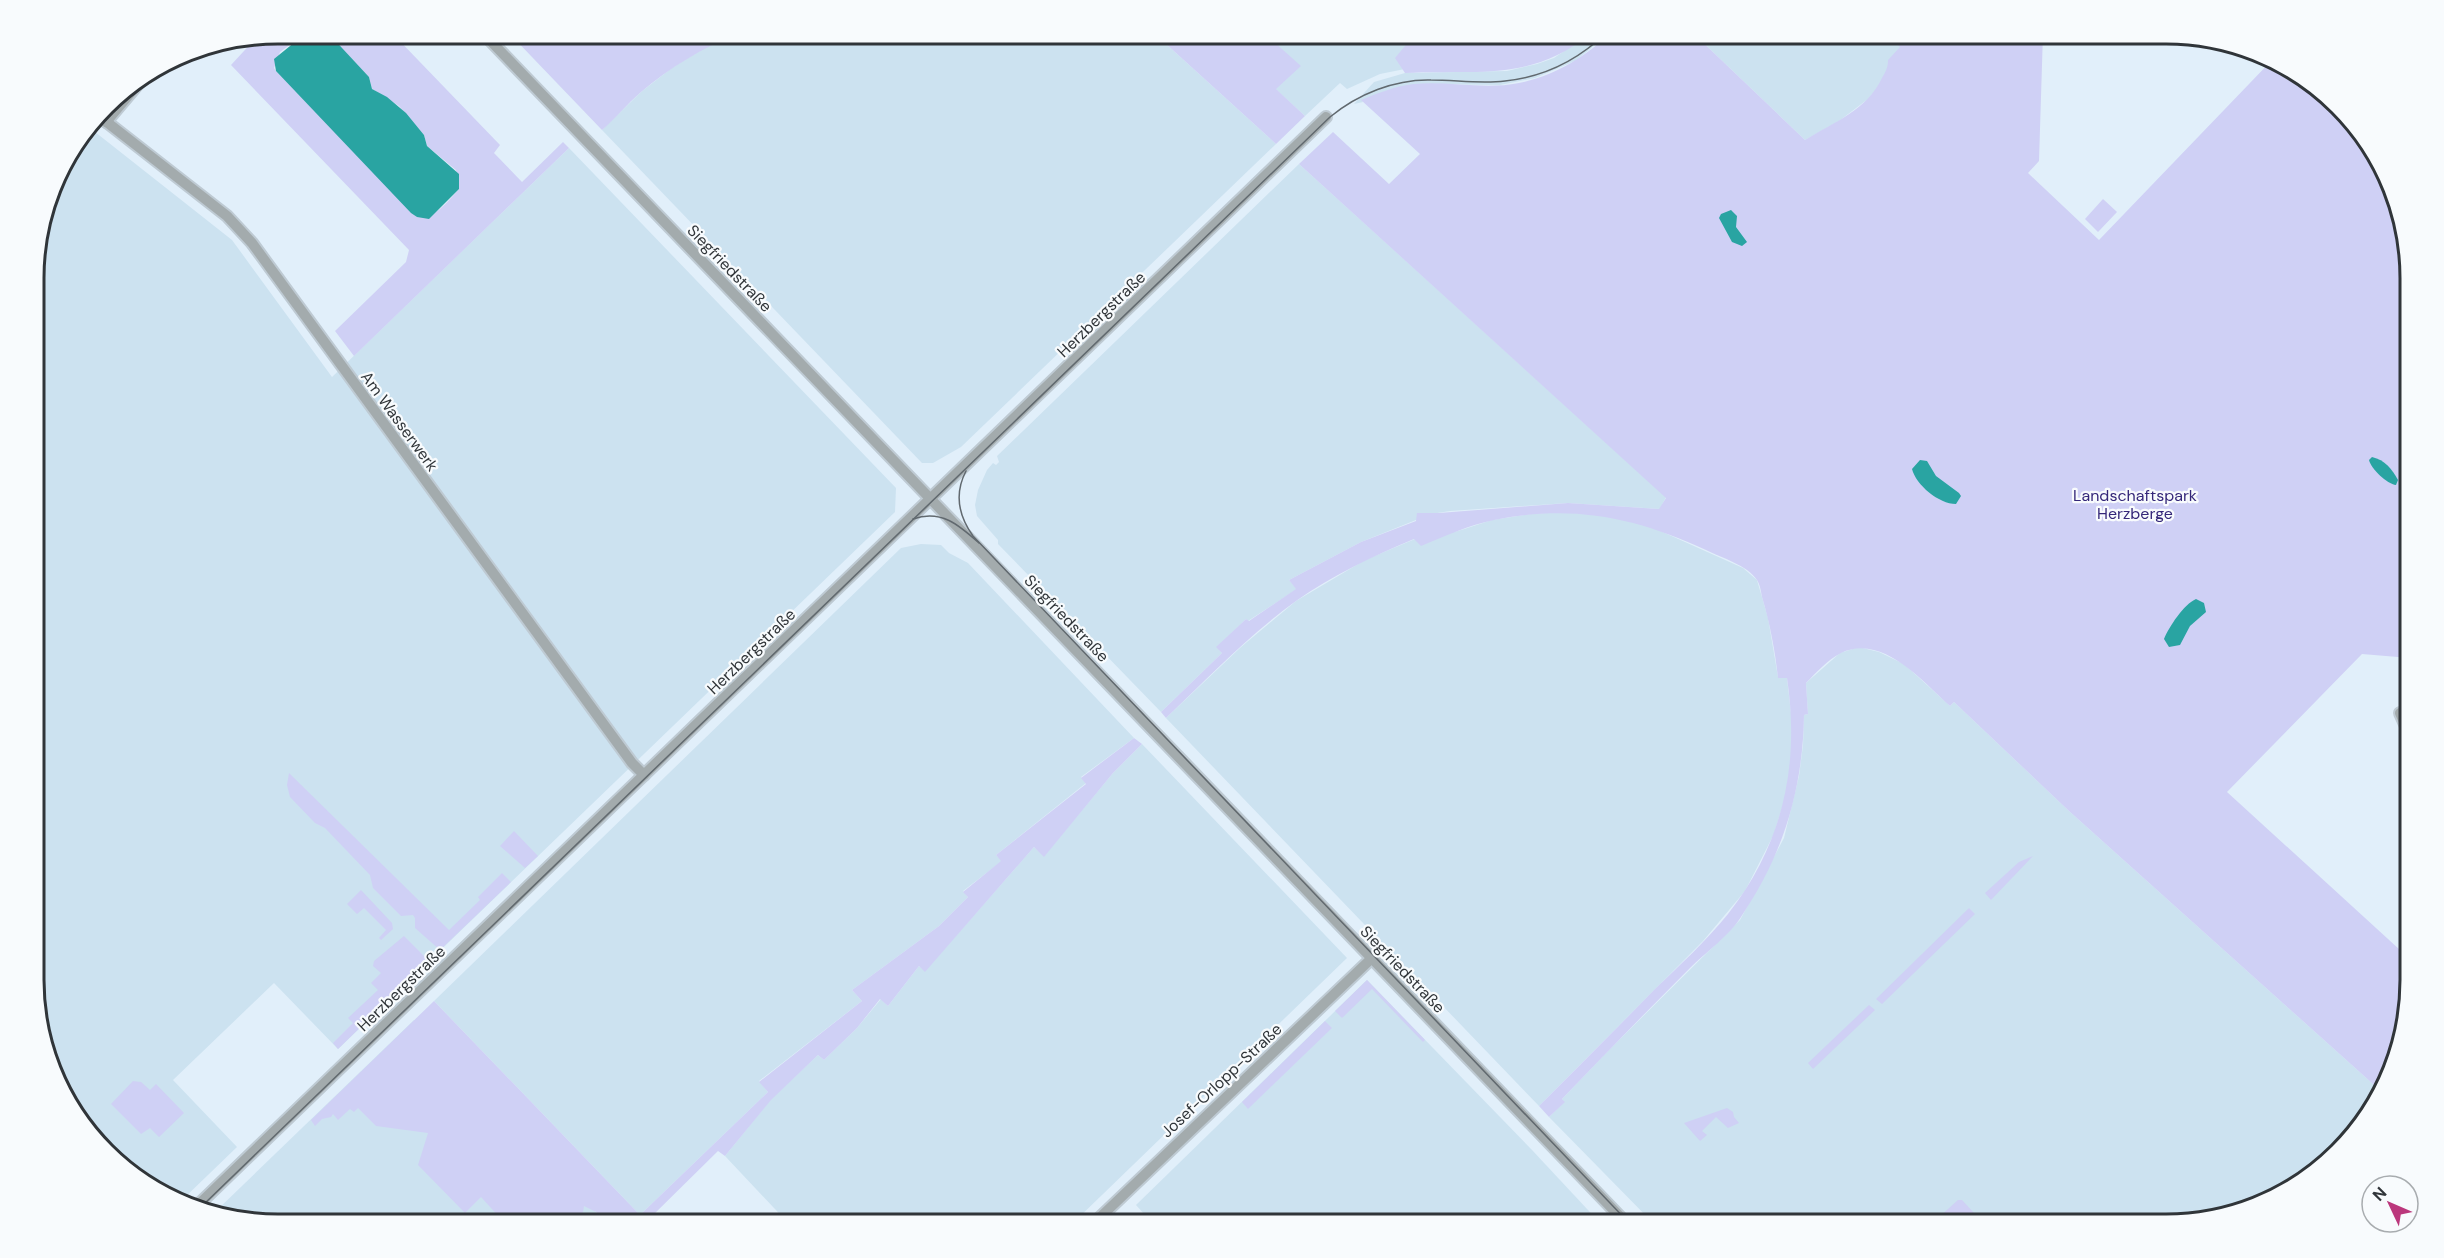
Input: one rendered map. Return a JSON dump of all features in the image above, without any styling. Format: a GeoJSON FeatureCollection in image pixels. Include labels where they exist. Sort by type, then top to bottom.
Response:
{"type":"FeatureCollection","features":[{"type":"Feature","properties":{"kind":"street","name":"Siegfriedstraße"},"geometry":{"type":"LineString","coordinates":[[494,44],[1617,1214]]}},
{"type":"Feature","properties":{"kind":"street","name":"Herzbergstraße"},"geometry":{"type":"LineString","coordinates":[[201,1202],[1326,117]]}},
{"type":"Feature","properties":{"kind":"street","name":"Am Wasserwerk"},"geometry":{"type":"LineString","coordinates":[[104,121],[227,216],[252,243],[614,738],[644,775]]}},
{"type":"Feature","properties":{"kind":"street","name":"Josef-Orlopp-Straße"},"geometry":{"type":"LineString","coordinates":[[1104,1214],[1372,958]]}},
{"type":"Feature","properties":{"kind":"shaded area"},"geometry":{"type":"Polygon","coordinates":[[[292,44],[338,44],[369,77],[372,89],[387,97],[406,113],[424,135],[427,146],[459,174],[459,189],[429,219],[417,217],[411,213],[276,71],[274,59],[292,44]]]}},
{"type":"Feature","properties":{"kind":"shaded area"},"geometry":{"type":"Polygon","coordinates":[[[712,44],[1166,44],[1276,144],[961,447],[933,463],[922,463],[602,130],[641,92],[673,67],[712,44]]]}},
{"type":"Feature","properties":{"kind":"shaded area"},"geometry":{"type":"Polygon","coordinates":[[[1226,44],[1529,44],[1380,74],[1347,89],[1340,83],[1305,116],[1226,44]]]}},
{"type":"Feature","properties":{"kind":"shaded area"},"geometry":{"type":"Polygon","coordinates":[[[1575,44],[1596,44],[1575,61],[1535,78],[1500,85],[1430,84],[1362,100],[1363,102],[1354,104],[1374,82],[1405,73],[1507,71],[1554,58],[1575,44]]]}},
{"type":"Feature","properties":{"kind":"shaded area"},"geometry":{"type":"Polygon","coordinates":[[[1705,44],[1898,44],[1901,47],[1878,87],[1868,99],[1839,121],[1805,140],[1705,44]]]}},
{"type":"Feature","properties":{"kind":"shaded area"},"geometry":{"type":"Polygon","coordinates":[[[95,132],[232,240],[332,377],[569,148],[896,488],[895,512],[338,1049],[274,983],[173,1080],[237,1147],[186,1196],[148,1175],[112,1146],[83,1110],[61,1070],[48,1026],[44,996],[44,262],[51,217],[68,174],[95,132]]]}},
{"type":"Feature","properties":{"kind":"shaded area"},"geometry":{"type":"Polygon","coordinates":[[[1299,164],[1666,497],[1660,509],[1568,503],[1450,511],[1431,514],[1361,542],[1289,580],[1297,589],[1248,621],[1246,619],[1217,647],[1222,653],[1161,712],[998,544],[998,540],[977,516],[975,505],[978,490],[987,470],[993,463],[996,465],[999,462],[997,456],[1299,164]]]}},
{"type":"Feature","properties":{"kind":"shaded area"},"geometry":{"type":"Polygon","coordinates":[[[1731,210],[1737,216],[1736,227],[1747,242],[1742,246],[1732,242],[1719,218],[1721,214],[1731,210]]]}},
{"type":"Feature","properties":{"kind":"shaded area"},"geometry":{"type":"Polygon","coordinates":[[[2372,457],[2381,460],[2391,469],[2398,480],[2396,485],[2388,482],[2376,472],[2370,464],[2369,460],[2372,457]]]}},
{"type":"Feature","properties":{"kind":"shaded area"},"geometry":{"type":"Polygon","coordinates":[[[1920,460],[1927,461],[1936,476],[1959,493],[1961,496],[1956,504],[1936,497],[1918,481],[1912,469],[1920,460]]]}},
{"type":"Feature","properties":{"kind":"shaded area"},"geometry":{"type":"Polygon","coordinates":[[[1561,512],[1625,519],[1656,529],[1743,568],[1757,580],[1768,618],[1778,677],[1787,678],[1793,731],[1785,798],[1774,834],[1745,891],[1703,941],[1539,1106],[1166,718],[1241,647],[1296,601],[1365,560],[1415,539],[1458,531],[1492,520],[1561,512]]]}},
{"type":"Feature","properties":{"kind":"shaded area"},"geometry":{"type":"Polygon","coordinates":[[[921,544],[941,545],[949,553],[968,563],[1134,738],[1081,777],[1086,783],[996,855],[1002,861],[963,891],[968,897],[939,926],[852,990],[862,1001],[759,1081],[768,1092],[639,1214],[434,1001],[901,548],[921,544]]]}},
{"type":"Feature","properties":{"kind":"shaded area"},"geometry":{"type":"Polygon","coordinates":[[[2196,599],[2204,603],[2206,612],[2190,626],[2180,645],[2169,647],[2164,639],[2169,628],[2182,611],[2196,599]]]}},
{"type":"Feature","properties":{"kind":"shaded area"},"geometry":{"type":"Polygon","coordinates":[[[1859,647],[1879,652],[1904,664],[1950,706],[1954,702],[2069,811],[2375,1086],[2352,1123],[2332,1146],[2296,1175],[2256,1197],[2227,1207],[2182,1214],[1644,1214],[1549,1117],[1564,1102],[1562,1099],[1609,1050],[1740,920],[1784,838],[1799,776],[1804,715],[1808,714],[1806,683],[1840,653],[1859,647]]]}},
{"type":"Feature","properties":{"kind":"shaded area"},"geometry":{"type":"Polygon","coordinates":[[[1142,744],[1347,958],[1082,1214],[780,1214],[725,1156],[771,1099],[818,1055],[824,1060],[857,1028],[881,999],[888,1006],[919,966],[925,971],[1034,847],[1044,856],[1113,773],[1142,744]]]}},
{"type":"Feature","properties":{"kind":"shaded area"},"geometry":{"type":"Polygon","coordinates":[[[1367,980],[1592,1214],[1144,1214],[1136,1205],[1367,980]]]}},
{"type":"Feature","properties":{"kind":"shaded area"},"geometry":{"type":"Polygon","coordinates":[[[414,1020],[598,1214],[262,1214],[220,1208],[414,1020]]]}},
{"type":"Feature","properties":{"kind":"green space"},"geometry":{"type":"Polygon","coordinates":[[[291,44],[280,52],[274,68],[276,71],[417,217],[435,212],[459,189],[456,170],[427,146],[424,135],[399,106],[372,89],[369,77],[338,44],[403,44],[500,145],[494,153],[522,182],[563,142],[569,148],[354,356],[335,331],[406,262],[409,250],[231,65],[249,46],[291,44]]]}},
{"type":"Feature","properties":{"kind":"green space"},"geometry":{"type":"Polygon","coordinates":[[[520,44],[715,44],[663,74],[602,130],[520,44]]]}},
{"type":"Feature","properties":{"kind":"green space"},"geometry":{"type":"Polygon","coordinates":[[[1166,44],[1276,44],[1301,66],[1276,89],[1305,116],[1276,144],[1166,44]]]}},
{"type":"Feature","properties":{"kind":"green space"},"geometry":{"type":"Polygon","coordinates":[[[1407,44],[1576,44],[1547,60],[1525,67],[1479,72],[1405,73],[1395,58],[1407,44]]]}},
{"type":"Feature","properties":{"kind":"green space","name":"Landschaftspark Herzberge"},"geometry":{"type":"Polygon","coordinates":[[[1597,44],[1705,44],[1805,140],[1849,114],[1868,99],[1886,71],[1888,60],[1900,47],[1897,44],[2043,44],[2039,161],[2028,173],[2099,240],[2266,66],[2309,92],[2332,112],[2352,135],[2383,188],[2393,217],[2400,262],[2400,657],[2362,654],[2227,792],[2400,950],[2400,996],[2396,1026],[2388,1056],[2375,1086],[2069,811],[1954,702],[1950,706],[1914,673],[1886,654],[1871,649],[1856,649],[1836,656],[1806,683],[1808,714],[1804,715],[1800,769],[1795,795],[1779,845],[1768,870],[1741,917],[1724,937],[1690,968],[1562,1099],[1565,1102],[1549,1117],[1539,1106],[1702,943],[1728,914],[1747,887],[1774,832],[1789,772],[1791,742],[1787,678],[1778,678],[1772,637],[1758,582],[1747,570],[1734,562],[1654,529],[1603,517],[1550,513],[1485,522],[1421,546],[1414,539],[1354,567],[1296,601],[1245,642],[1166,718],[1161,712],[1222,653],[1216,647],[1246,619],[1249,621],[1296,589],[1289,580],[1361,542],[1416,521],[1417,513],[1568,503],[1659,509],[1666,498],[1299,164],[1333,132],[1389,184],[1420,154],[1361,100],[1380,92],[1414,84],[1493,86],[1519,83],[1545,76],[1597,44]]]}},
{"type":"Feature","properties":{"kind":"green space"},"geometry":{"type":"Polygon","coordinates":[[[2103,199],[2117,212],[2098,232],[2085,219],[2103,199]]]}},
{"type":"Feature","properties":{"kind":"green space"},"geometry":{"type":"Polygon","coordinates":[[[1134,738],[1142,744],[1113,773],[1044,857],[1034,847],[925,972],[919,966],[888,1006],[880,999],[857,1028],[824,1060],[818,1055],[771,1100],[725,1156],[718,1151],[654,1214],[641,1214],[768,1092],[759,1082],[862,1001],[852,990],[939,926],[968,897],[963,892],[1001,861],[996,855],[1086,784],[1081,778],[1134,738]]]}},
{"type":"Feature","properties":{"kind":"green space"},"geometry":{"type":"Polygon","coordinates":[[[289,773],[449,930],[480,900],[478,897],[502,873],[511,882],[440,950],[415,928],[413,915],[401,916],[373,888],[370,875],[325,828],[315,823],[290,797],[287,785],[289,773]]]}},
{"type":"Feature","properties":{"kind":"green space"},"geometry":{"type":"Polygon","coordinates":[[[514,831],[538,856],[525,868],[500,846],[514,831]]]}},
{"type":"Feature","properties":{"kind":"green space"},"geometry":{"type":"Polygon","coordinates":[[[2033,856],[1991,900],[1985,893],[2019,862],[2033,856]]]}},
{"type":"Feature","properties":{"kind":"green space"},"geometry":{"type":"Polygon","coordinates":[[[361,890],[392,923],[393,929],[381,940],[379,938],[386,930],[364,908],[357,914],[347,904],[361,890]]]}},
{"type":"Feature","properties":{"kind":"green space"},"geometry":{"type":"Polygon","coordinates":[[[1969,908],[1975,914],[1882,1004],[1876,999],[1969,908]]]}},
{"type":"Feature","properties":{"kind":"green space"},"geometry":{"type":"Polygon","coordinates":[[[404,936],[429,961],[338,1049],[333,1043],[353,1023],[348,1018],[378,990],[371,983],[381,973],[373,966],[374,961],[404,936]]]}},
{"type":"Feature","properties":{"kind":"green space"},"geometry":{"type":"Polygon","coordinates":[[[1367,980],[1425,1040],[1423,1042],[1372,989],[1342,1018],[1335,1011],[1367,980]]]}},
{"type":"Feature","properties":{"kind":"green space"},"geometry":{"type":"Polygon","coordinates":[[[434,1001],[639,1214],[598,1214],[584,1206],[581,1214],[496,1214],[481,1197],[465,1213],[418,1165],[428,1133],[376,1126],[358,1108],[354,1112],[350,1109],[338,1120],[333,1114],[331,1117],[322,1119],[315,1126],[311,1120],[434,1001]]]}},
{"type":"Feature","properties":{"kind":"green space"},"geometry":{"type":"Polygon","coordinates":[[[1869,1005],[1875,1010],[1813,1069],[1808,1063],[1869,1005]]]}},
{"type":"Feature","properties":{"kind":"green space"},"geometry":{"type":"Polygon","coordinates":[[[1325,1021],[1332,1028],[1248,1109],[1242,1102],[1325,1021]]]}},
{"type":"Feature","properties":{"kind":"green space"},"geometry":{"type":"Polygon","coordinates":[[[133,1081],[141,1082],[150,1090],[156,1084],[184,1113],[159,1137],[150,1128],[141,1134],[111,1104],[133,1081]]]}},
{"type":"Feature","properties":{"kind":"green space"},"geometry":{"type":"Polygon","coordinates":[[[1727,1108],[1733,1112],[1739,1123],[1728,1128],[1716,1117],[1702,1131],[1707,1135],[1700,1141],[1684,1123],[1727,1108]]]}},
{"type":"Feature","properties":{"kind":"green space"},"geometry":{"type":"Polygon","coordinates":[[[1958,1200],[1962,1200],[1974,1213],[1974,1214],[1942,1214],[1958,1200]]]}},
{"type":"Feature","properties":{"kind":"tram line"},"geometry":{"type":"LineString","coordinates":[[205,1203],[1330,117],[1365,95],[1404,82],[1417,80],[1496,82],[1533,76],[1559,66],[1594,44]]}},
{"type":"Feature","properties":{"kind":"tram line"},"geometry":{"type":"LineString","coordinates":[[966,471],[960,488],[959,504],[964,520],[973,536],[1620,1214]]}},
{"type":"Feature","properties":{"kind":"tram line"},"geometry":{"type":"LineString","coordinates":[[913,519],[923,516],[941,517],[957,525],[979,543]]}}]}
